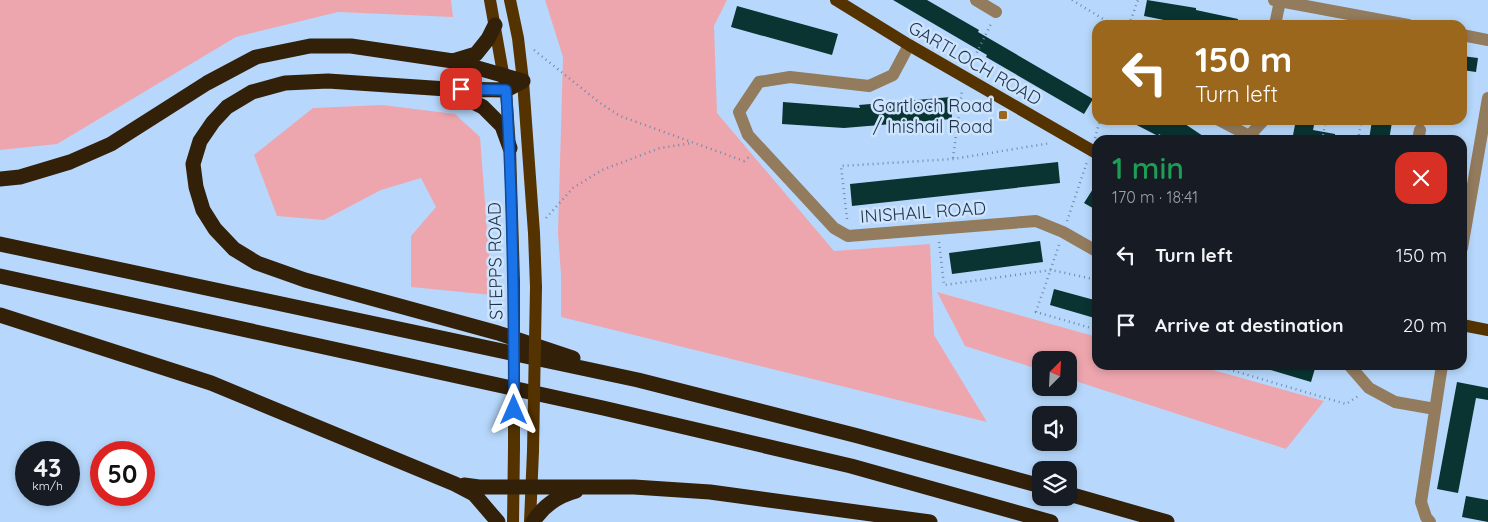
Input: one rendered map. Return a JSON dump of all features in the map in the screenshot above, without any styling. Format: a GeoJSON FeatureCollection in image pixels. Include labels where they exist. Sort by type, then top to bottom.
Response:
{"type":"FeatureCollection","features":[{"type":"Feature","properties":{"kind":"highway"},"geometry":{"type":"LineString","coordinates":[[453,61],[476,54],[488,39],[495,25]]}},
{"type":"Feature","properties":{"kind":"highway"},"geometry":{"type":"LineString","coordinates":[[0,179],[20,177],[70,162],[110,144],[207,83],[256,57],[310,46],[351,46],[453,61],[504,74],[523,81]]}},
{"type":"Feature","properties":{"kind":"highway"},"geometry":{"type":"LineString","coordinates":[[523,81],[506,90],[447,89],[328,81],[285,83],[252,92],[227,107],[213,122],[200,141],[193,164],[196,187],[203,210],[215,229],[234,249],[257,263],[306,280],[498,333],[638,380]]}},
{"type":"Feature","properties":{"kind":"highway"},"geometry":{"type":"LineString","coordinates":[[447,89],[483,107],[502,126],[510,148]]}},
{"type":"Feature","properties":{"kind":"highway"},"geometry":{"type":"LineString","coordinates":[[0,244],[638,380],[858,436],[1032,484]]}},
{"type":"Feature","properties":{"kind":"highway"},"geometry":{"type":"LineString","coordinates":[[0,276],[603,408],[851,466],[1051,522]]}},
{"type":"Feature","properties":{"kind":"highway"},"geometry":{"type":"LineString","coordinates":[[0,315],[211,383],[455,484],[474,494],[498,522]]}},
{"type":"Feature","properties":{"kind":"highway"},"geometry":{"type":"LineString","coordinates":[[455,484],[479,488],[634,487],[710,492],[930,522]]}},
{"type":"Feature","properties":{"kind":"highway"},"geometry":{"type":"LineString","coordinates":[[531,522],[557,498],[594,487]]}},
{"type":"Feature","properties":{"kind":"highway"},"geometry":{"type":"LineString","coordinates":[[1077,496],[1167,522]]}},
{"type":"Feature","properties":{"kind":"main road","name":"STEPPS ROAD"},"geometry":{"type":"LineString","coordinates":[[490,0],[504,74],[510,148],[514,281],[513,522]]}},
{"type":"Feature","properties":{"kind":"main road"},"geometry":{"type":"LineString","coordinates":[[510,0],[518,38],[523,81],[534,233],[536,287],[531,522]]}},
{"type":"Feature","properties":{"kind":"main road","name":"GARTLOCH ROAD"},"geometry":{"type":"LineString","coordinates":[[836,0],[909,45],[1092,151]]}},
{"type":"Feature","properties":{"kind":"main road"},"geometry":{"type":"LineString","coordinates":[[1467,325],[1488,330]]}},
{"type":"Feature","properties":{"kind":"street"},"geometry":{"type":"LineString","coordinates":[[976,0],[996,12]]}},
{"type":"Feature","properties":{"kind":"street"},"geometry":{"type":"LineString","coordinates":[[1276,20],[1277,1],[1381,20]]}},
{"type":"Feature","properties":{"kind":"street"},"geometry":{"type":"LineString","coordinates":[[1467,36],[1488,40]]}},
{"type":"Feature","properties":{"kind":"street","name":"INISHAIL ROAD"},"geometry":{"type":"LineString","coordinates":[[909,45],[893,75],[869,86],[790,77],[759,82],[739,112],[748,135],[834,228],[848,236],[1036,221],[1063,232],[1092,249]]}},
{"type":"Feature","properties":{"kind":"street"},"geometry":{"type":"LineString","coordinates":[[1467,201],[1488,103]]}},
{"type":"Feature","properties":{"kind":"street"},"geometry":{"type":"LineString","coordinates":[[1228,125],[1247,135]]}},
{"type":"Feature","properties":{"kind":"street"},"geometry":{"type":"LineString","coordinates":[[1353,370],[1369,388],[1395,402],[1435,410]]}},
{"type":"Feature","properties":{"kind":"street"},"geometry":{"type":"LineString","coordinates":[[1430,522],[1421,502],[1441,370]]}},
{"type":"Feature","properties":{"kind":"path"},"geometry":{"type":"LineString","coordinates":[[1072,0],[1105,20]]}},
{"type":"Feature","properties":{"kind":"path"},"geometry":{"type":"LineString","coordinates":[[1131,20],[1138,0]]}},
{"type":"Feature","properties":{"kind":"path"},"geometry":{"type":"LineString","coordinates":[[534,50],[600,103],[620,116],[744,161],[761,148]]}},
{"type":"Feature","properties":{"kind":"path"},"geometry":{"type":"LineString","coordinates":[[848,236],[841,166],[953,158],[1072,140]]}},
{"type":"Feature","properties":{"kind":"path"},"geometry":{"type":"LineString","coordinates":[[534,233],[573,188],[602,170],[660,148],[693,143]]}},
{"type":"Feature","properties":{"kind":"path"},"geometry":{"type":"LineString","coordinates":[[1092,157],[1063,232],[1036,312],[1092,328]]}},
{"type":"Feature","properties":{"kind":"path"},"geometry":{"type":"LineString","coordinates":[[938,229],[944,285],[1051,270],[1092,279]]}},
{"type":"Feature","properties":{"kind":"path"},"geometry":{"type":"LineString","coordinates":[[1231,370],[1346,404],[1369,388]]}},
{"type":"Feature","properties":{"kind":"shaded area"},"geometry":{"type":"Polygon","coordinates":[[[0,0],[451,0],[453,17],[338,12],[236,37],[57,144],[0,150],[0,0]]]}},
{"type":"Feature","properties":{"kind":"shaded area"},"geometry":{"type":"Polygon","coordinates":[[[545,0],[727,0],[714,26],[717,113],[834,251],[930,244],[934,335],[987,422],[561,317],[561,274],[558,233],[563,57],[545,0]]]}},
{"type":"Feature","properties":{"kind":"shaded area"},"geometry":{"type":"Polygon","coordinates":[[[382,105],[455,114],[480,137],[492,295],[411,287],[411,236],[436,207],[421,178],[381,190],[324,220],[277,216],[254,155],[313,108],[382,105]]]}},
{"type":"Feature","properties":{"kind":"shaded area"},"geometry":{"type":"Polygon","coordinates":[[[937,292],[1092,336],[1092,370],[1213,370],[1324,401],[1286,449],[1078,382],[1078,351],[1032,351],[1032,367],[965,346],[937,292]]]}},
{"type":"Feature","properties":{"kind":"building"},"geometry":{"type":"Polygon","coordinates":[[[893,0],[927,0],[1092,98],[1092,101],[1084,114],[986,57],[987,55],[893,0]]]}},
{"type":"Feature","properties":{"kind":"building"},"geometry":{"type":"Polygon","coordinates":[[[1147,0],[1196,8],[1196,10],[1238,20],[1164,20],[1144,16],[1147,0]]]}},
{"type":"Feature","properties":{"kind":"building"},"geometry":{"type":"Polygon","coordinates":[[[737,6],[838,34],[832,55],[731,27],[737,6]]]}},
{"type":"Feature","properties":{"kind":"building"},"geometry":{"type":"Polygon","coordinates":[[[1467,57],[1478,58],[1476,72],[1467,71],[1467,57]]]}},
{"type":"Feature","properties":{"kind":"building"},"geometry":{"type":"Polygon","coordinates":[[[951,97],[952,119],[844,128],[782,124],[783,102],[860,108],[859,105],[951,97]]]}},
{"type":"Feature","properties":{"kind":"building"},"geometry":{"type":"Polygon","coordinates":[[[1137,125],[1186,125],[1202,135],[1159,134],[1156,135],[1137,125]]]}},
{"type":"Feature","properties":{"kind":"building"},"geometry":{"type":"Polygon","coordinates":[[[1295,125],[1314,125],[1313,130],[1335,134],[1335,135],[1293,135],[1295,125]]]}},
{"type":"Feature","properties":{"kind":"building"},"geometry":{"type":"Polygon","coordinates":[[[1371,125],[1392,125],[1390,135],[1370,135],[1371,125]]]}},
{"type":"Feature","properties":{"kind":"building"},"geometry":{"type":"Polygon","coordinates":[[[1058,162],[1060,183],[852,206],[850,184],[1058,162]]]}},
{"type":"Feature","properties":{"kind":"building"},"geometry":{"type":"Polygon","coordinates":[[[1092,190],[1092,208],[1084,203],[1092,190]]]}},
{"type":"Feature","properties":{"kind":"building"},"geometry":{"type":"Polygon","coordinates":[[[1040,241],[1043,262],[952,274],[949,253],[1040,241]]]}},
{"type":"Feature","properties":{"kind":"building"},"geometry":{"type":"Polygon","coordinates":[[[1054,289],[1092,299],[1092,317],[1050,305],[1054,289]]]}},
{"type":"Feature","properties":{"kind":"building"},"geometry":{"type":"Polygon","coordinates":[[[1271,370],[1315,370],[1311,382],[1271,370]]]}},
{"type":"Feature","properties":{"kind":"building"},"geometry":{"type":"Polygon","coordinates":[[[1457,382],[1488,388],[1488,400],[1476,398],[1458,493],[1437,489],[1457,382]]]}},
{"type":"Feature","properties":{"kind":"building"},"geometry":{"type":"Polygon","coordinates":[[[1466,496],[1488,500],[1488,522],[1462,517],[1466,496]]]}},
{"type":"Feature","properties":{"kind":"place","name":"Gartloch Road / Inishail Road"},"geometry":{"type":"Point","coordinates":[1003,115]}},
{"type":"Feature","properties":{"kind":"route"},"geometry":{"type":"LineString","coordinates":[[461,89],[506,90],[510,148],[514,281],[514,410]]}}]}
